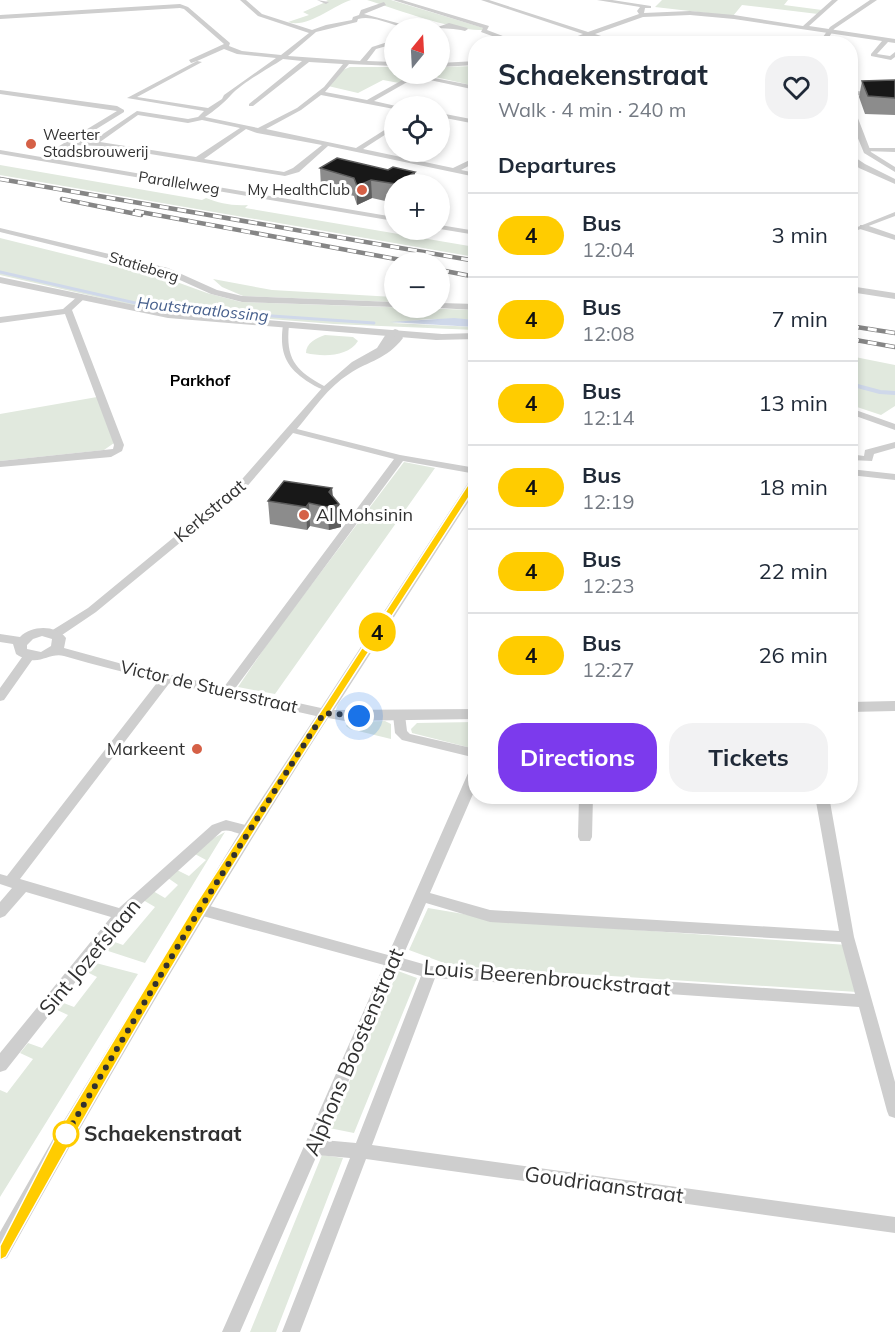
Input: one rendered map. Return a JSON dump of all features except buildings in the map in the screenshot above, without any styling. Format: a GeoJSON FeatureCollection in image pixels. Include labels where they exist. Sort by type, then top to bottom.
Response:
{"type":"FeatureCollection","features":[{"type":"Feature","properties":{"kind":"street"},"geometry":{"type":"LineString","coordinates":[[243,0],[260,15],[312,32]]}},
{"type":"Feature","properties":{"kind":"street"},"geometry":{"type":"LineString","coordinates":[[396,0],[487,27],[483,31]]}},
{"type":"Feature","properties":{"kind":"street"},"geometry":{"type":"LineString","coordinates":[[484,0],[592,36]]}},
{"type":"Feature","properties":{"kind":"street"},"geometry":{"type":"LineString","coordinates":[[600,0],[673,10],[679,13]]}},
{"type":"Feature","properties":{"kind":"street"},"geometry":{"type":"LineString","coordinates":[[642,15],[640,10],[658,0]]}},
{"type":"Feature","properties":{"kind":"street"},"geometry":{"type":"LineString","coordinates":[[804,28],[835,0]]}},
{"type":"Feature","properties":{"kind":"street"},"geometry":{"type":"LineString","coordinates":[[826,36],[874,0]]}},
{"type":"Feature","properties":{"kind":"street"},"geometry":{"type":"LineString","coordinates":[[0,17],[169,2],[186,8],[228,44],[205,57],[176,66],[124,95]]}},
{"type":"Feature","properties":{"kind":"street"},"geometry":{"type":"LineString","coordinates":[[384,4],[360,12],[384,20]]}},
{"type":"Feature","properties":{"kind":"street"},"geometry":{"type":"LineString","coordinates":[[585,36],[642,15],[679,13],[734,17],[895,41]]}},
{"type":"Feature","properties":{"kind":"street"},"geometry":{"type":"LineString","coordinates":[[202,118],[201,116],[208,110],[225,100],[226,96],[247,83],[263,68],[270,66],[312,32],[345,24],[365,15]]}},
{"type":"Feature","properties":{"kind":"street"},"geometry":{"type":"LineString","coordinates":[[836,36],[851,17]]}},
{"type":"Feature","properties":{"kind":"street"},"geometry":{"type":"LineString","coordinates":[[450,26],[498,36]]}},
{"type":"Feature","properties":{"kind":"street"},"geometry":{"type":"LineString","coordinates":[[870,65],[873,55],[886,40]]}},
{"type":"Feature","properties":{"kind":"street"},"geometry":{"type":"LineString","coordinates":[[361,64],[374,48],[384,45]]}},
{"type":"Feature","properties":{"kind":"street"},"geometry":{"type":"LineString","coordinates":[[224,47],[239,51],[237,52],[307,60],[384,64]]}},
{"type":"Feature","properties":{"kind":"street"},"geometry":{"type":"LineString","coordinates":[[254,48],[288,52]]}},
{"type":"Feature","properties":{"kind":"street"},"geometry":{"type":"LineString","coordinates":[[873,55],[891,58],[895,54]]}},
{"type":"Feature","properties":{"kind":"street"},"geometry":{"type":"LineString","coordinates":[[251,105],[307,60]]}},
{"type":"Feature","properties":{"kind":"street"},"geometry":{"type":"LineString","coordinates":[[199,62],[130,98],[208,110]]}},
{"type":"Feature","properties":{"kind":"street"},"geometry":{"type":"LineString","coordinates":[[256,131],[293,112],[320,93],[347,63]]}},
{"type":"Feature","properties":{"kind":"street"},"geometry":{"type":"LineString","coordinates":[[450,64],[468,63]]}},
{"type":"Feature","properties":{"kind":"street"},"geometry":{"type":"LineString","coordinates":[[450,82],[468,86]]}},
{"type":"Feature","properties":{"kind":"street"},"geometry":{"type":"LineString","coordinates":[[368,102],[400,84]]}},
{"type":"Feature","properties":{"kind":"street"},"geometry":{"type":"LineString","coordinates":[[0,92],[122,111],[42,159]]}},
{"type":"Feature","properties":{"kind":"street"},"geometry":{"type":"LineString","coordinates":[[320,93],[384,105]]}},
{"type":"Feature","properties":{"kind":"street"},"geometry":{"type":"LineString","coordinates":[[858,93],[895,94]]}},
{"type":"Feature","properties":{"kind":"street"},"geometry":{"type":"LineString","coordinates":[[106,107],[116,101]]}},
{"type":"Feature","properties":{"kind":"street"},"geometry":{"type":"LineString","coordinates":[[93,144],[137,113],[188,121],[202,118],[468,174]]}},
{"type":"Feature","properties":{"kind":"street"},"geometry":{"type":"LineString","coordinates":[[450,117],[468,120]]}},
{"type":"Feature","properties":{"kind":"street"},"geometry":{"type":"LineString","coordinates":[[197,159],[244,128]]}},
{"type":"Feature","properties":{"kind":"street"},"geometry":{"type":"LineString","coordinates":[[858,129],[866,150],[880,163],[895,170]]}},
{"type":"Feature","properties":{"kind":"street"},"geometry":{"type":"LineString","coordinates":[[357,150],[384,132]]}},
{"type":"Feature","properties":{"kind":"street"},"geometry":{"type":"LineString","coordinates":[[72,143],[197,159],[285,174],[291,173],[327,144]]}},
{"type":"Feature","properties":{"kind":"street"},"geometry":{"type":"LineString","coordinates":[[866,150],[895,149]]}},
{"type":"Feature","properties":{"kind":"street","name":"Parallelweg"},"geometry":{"type":"LineString","coordinates":[[0,152],[384,217]]}},
{"type":"Feature","properties":{"kind":"street"},"geometry":{"type":"LineString","coordinates":[[455,170],[468,163]]}},
{"type":"Feature","properties":{"kind":"street"},"geometry":{"type":"LineString","coordinates":[[858,163],[895,182]]}},
{"type":"Feature","properties":{"kind":"street"},"geometry":{"type":"LineString","coordinates":[[858,167],[880,163]]}},
{"type":"Feature","properties":{"kind":"street"},"geometry":{"type":"LineString","coordinates":[[858,229],[895,214]]}},
{"type":"Feature","properties":{"kind":"street"},"geometry":{"type":"LineString","coordinates":[[858,226],[895,238]]}},
{"type":"Feature","properties":{"kind":"street"},"geometry":{"type":"LineString","coordinates":[[450,229],[468,232]]}},
{"type":"Feature","properties":{"kind":"street","name":"Statieberg"},"geometry":{"type":"LineString","coordinates":[[0,230],[165,270],[214,292],[242,299],[384,304]]}},
{"type":"Feature","properties":{"kind":"street"},"geometry":{"type":"LineString","coordinates":[[0,280],[168,315],[394,335],[468,336]]}},
{"type":"Feature","properties":{"kind":"street"},"geometry":{"type":"LineString","coordinates":[[858,290],[895,296]]}},
{"type":"Feature","properties":{"kind":"street"},"geometry":{"type":"LineString","coordinates":[[0,320],[66,311],[81,298]]}},
{"type":"Feature","properties":{"kind":"street"},"geometry":{"type":"LineString","coordinates":[[450,306],[468,307]]}},
{"type":"Feature","properties":{"kind":"street"},"geometry":{"type":"LineString","coordinates":[[0,464],[111,454],[117,451],[120,444],[90,373],[69,312],[66,311]]}},
{"type":"Feature","properties":{"kind":"street"},"geometry":{"type":"LineString","coordinates":[[286,325],[283,340],[290,363],[306,379],[326,389]]}},
{"type":"Feature","properties":{"kind":"street","name":"Kerkstraat"},"geometry":{"type":"LineString","coordinates":[[55,634],[92,610],[240,488],[326,389],[350,370],[386,352],[394,335]]}},
{"type":"Feature","properties":{"kind":"street"},"geometry":{"type":"LineString","coordinates":[[858,414],[895,427]]}},
{"type":"Feature","properties":{"kind":"street"},"geometry":{"type":"LineString","coordinates":[[291,430],[400,458],[468,470]]}},
{"type":"Feature","properties":{"kind":"street"},"geometry":{"type":"LineString","coordinates":[[877,475],[868,459],[869,452],[895,445]]}},
{"type":"Feature","properties":{"kind":"street"},"geometry":{"type":"LineString","coordinates":[[227,691],[400,458]]}},
{"type":"Feature","properties":{"kind":"street"},"geometry":{"type":"LineString","coordinates":[[858,458],[868,459]]}},
{"type":"Feature","properties":{"kind":"street"},"geometry":{"type":"LineString","coordinates":[[858,473],[895,477]]}},
{"type":"Feature","properties":{"kind":"street"},"geometry":{"type":"LineString","coordinates":[[2,1245],[248,831],[468,492]]}},
{"type":"Feature","properties":{"kind":"street"},"geometry":{"type":"LineString","coordinates":[[0,638],[22,641],[37,633],[55,634],[60,640],[56,650],[44,656],[29,656],[21,651],[22,641]]}},
{"type":"Feature","properties":{"kind":"street","name":"Victor de Stuersstraat"},"geometry":{"type":"LineString","coordinates":[[56,650],[167,678],[324,713],[345,716],[468,714]]}},
{"type":"Feature","properties":{"kind":"street"},"geometry":{"type":"LineString","coordinates":[[0,697],[29,656]]}},
{"type":"Feature","properties":{"kind":"street"},"geometry":{"type":"LineString","coordinates":[[0,912],[11,882],[167,678]]}},
{"type":"Feature","properties":{"kind":"street"},"geometry":{"type":"LineString","coordinates":[[858,707],[895,706]]}},
{"type":"Feature","properties":{"kind":"street"},"geometry":{"type":"LineString","coordinates":[[399,715],[402,732],[406,737],[468,752]]}},
{"type":"Feature","properties":{"kind":"street","name":"Alphons Boostenstraat"},"geometry":{"type":"LineString","coordinates":[[231,1332],[468,790]]}},
{"type":"Feature","properties":{"kind":"street"},"geometry":{"type":"LineString","coordinates":[[585,837],[586,804]]}},
{"type":"Feature","properties":{"kind":"street"},"geometry":{"type":"LineString","coordinates":[[823,804],[847,937],[895,1111]]}},
{"type":"Feature","properties":{"kind":"street","name":"Sint Jozefslaan"},"geometry":{"type":"LineString","coordinates":[[0,1065],[121,914],[217,828],[226,825],[248,831]]}},
{"type":"Feature","properties":{"kind":"street"},"geometry":{"type":"LineString","coordinates":[[11,882],[121,914]]}},
{"type":"Feature","properties":{"kind":"street"},"geometry":{"type":"LineString","coordinates":[[422,896],[490,916],[847,937]]}},
{"type":"Feature","properties":{"kind":"street","name":"Louis Beerenbrouckstraat"},"geometry":{"type":"LineString","coordinates":[[200,909],[430,972],[865,1001]]}},
{"type":"Feature","properties":{"kind":"street","name":"Alphons Boostenstraat"},"geometry":{"type":"LineString","coordinates":[[291,1332],[430,972]]}},
{"type":"Feature","properties":{"kind":"street","name":"Goudriaanstraat"},"geometry":{"type":"LineString","coordinates":[[313,1147],[360,1151],[895,1225]]}},
{"type":"Feature","properties":{"kind":"shaded area"},"geometry":{"type":"Polygon","coordinates":[[[326,0],[351,0],[312,19],[295,23],[288,22],[309,15],[303,12],[328,1],[326,0]]]}},
{"type":"Feature","properties":{"kind":"shaded area"},"geometry":{"type":"Polygon","coordinates":[[[367,0],[391,0],[487,29],[478,30],[450,26],[450,18],[423,18],[367,0]]]}},
{"type":"Feature","properties":{"kind":"shaded area"},"geometry":{"type":"Polygon","coordinates":[[[662,0],[788,0],[784,5],[822,10],[818,14],[742,5],[733,16],[655,7],[662,0]]]}},
{"type":"Feature","properties":{"kind":"shaded area"},"geometry":{"type":"Polygon","coordinates":[[[468,66],[468,84],[450,80],[450,67],[468,66]]]}},
{"type":"Feature","properties":{"kind":"shaded area"},"geometry":{"type":"Polygon","coordinates":[[[350,67],[384,67],[384,80],[358,93],[328,86],[343,70],[350,67]]]}},
{"type":"Feature","properties":{"kind":"shaded area"},"geometry":{"type":"Polygon","coordinates":[[[0,165],[202,200],[206,198],[226,204],[248,205],[245,208],[384,232],[384,240],[434,240],[468,246],[468,256],[0,175],[0,165]]]}},
{"type":"Feature","properties":{"kind":"shaded area"},"geometry":{"type":"Polygon","coordinates":[[[0,238],[174,281],[241,302],[384,307],[384,318],[450,318],[450,309],[468,310],[468,320],[428,319],[392,323],[468,327],[468,330],[334,324],[154,310],[0,275],[0,238]]]}},
{"type":"Feature","properties":{"kind":"shaded area"},"geometry":{"type":"Polygon","coordinates":[[[213,279],[272,290],[384,296],[384,302],[243,296],[222,287],[213,279]]]}},
{"type":"Feature","properties":{"kind":"shaded area"},"geometry":{"type":"Polygon","coordinates":[[[325,335],[353,337],[358,341],[342,353],[320,355],[306,353],[306,349],[315,339],[325,335]]]}},
{"type":"Feature","properties":{"kind":"shaded area"},"geometry":{"type":"Polygon","coordinates":[[[858,358],[895,365],[895,406],[881,415],[858,407],[858,358]]]}},
{"type":"Feature","properties":{"kind":"shaded area"},"geometry":{"type":"Polygon","coordinates":[[[97,397],[114,443],[104,450],[0,461],[0,414],[97,397]]]}},
{"type":"Feature","properties":{"kind":"shaded area"},"geometry":{"type":"Polygon","coordinates":[[[404,462],[435,468],[275,694],[238,687],[272,637],[404,462]]]}},
{"type":"Feature","properties":{"kind":"shaded area"},"geometry":{"type":"Polygon","coordinates":[[[385,721],[391,724],[391,739],[346,726],[349,722],[385,721]]]}},
{"type":"Feature","properties":{"kind":"shaded area"},"geometry":{"type":"Polygon","coordinates":[[[468,722],[468,747],[412,733],[411,729],[417,723],[468,722]]]}},
{"type":"Feature","properties":{"kind":"shaded area"},"geometry":{"type":"Polygon","coordinates":[[[225,832],[145,963],[102,949],[109,940],[123,945],[155,907],[143,900],[153,891],[165,898],[178,885],[168,878],[177,870],[189,876],[206,860],[195,854],[212,839],[225,832]]]}},
{"type":"Feature","properties":{"kind":"shaded area"},"geometry":{"type":"Polygon","coordinates":[[[428,908],[499,920],[847,945],[857,992],[472,967],[444,963],[409,950],[428,908]]]}},
{"type":"Feature","properties":{"kind":"shaded area"},"geometry":{"type":"Polygon","coordinates":[[[92,962],[138,974],[0,1197],[0,1090],[7,1093],[33,1059],[20,1053],[28,1043],[42,1048],[68,1015],[55,1009],[61,1002],[74,1007],[97,977],[85,971],[92,962]]]}},
{"type":"Feature","properties":{"kind":"shaded area"},"geometry":{"type":"Polygon","coordinates":[[[398,971],[417,978],[354,1133],[329,1128],[398,971]]]}},
{"type":"Feature","properties":{"kind":"shaded area"},"geometry":{"type":"Polygon","coordinates":[[[322,1155],[343,1158],[276,1332],[250,1332],[322,1155]]]}},
{"type":"Feature","properties":{"kind":"water"},"geometry":{"type":"Polygon","coordinates":[[[454,318],[468,319],[468,327],[389,322],[454,318]]]}},
{"type":"Feature","properties":{"kind":"waterway","name":"Houtstraatlossing"},"geometry":{"type":"LineString","coordinates":[[0,272],[157,308],[374,323]]}},
{"type":"Feature","properties":{"kind":"waterway","name":"Houtstraatlossing"},"geometry":{"type":"LineString","coordinates":[[858,386],[895,393]]}},
{"type":"Feature","properties":{"kind":"railway"},"geometry":{"type":"LineString","coordinates":[[0,179],[468,260]]}},
{"type":"Feature","properties":{"kind":"railway"},"geometry":{"type":"LineString","coordinates":[[62,199],[141,215]]}},
{"type":"Feature","properties":{"kind":"railway"},"geometry":{"type":"LineString","coordinates":[[135,211],[384,257]]}},
{"type":"Feature","properties":{"kind":"railway"},"geometry":{"type":"LineString","coordinates":[[450,272],[468,275]]}},
{"type":"Feature","properties":{"kind":"railway"},"geometry":{"type":"LineString","coordinates":[[858,327],[895,333]]}},
{"type":"Feature","properties":{"kind":"railway"},"geometry":{"type":"LineString","coordinates":[[858,340],[895,347]]}},
{"type":"Feature","properties":{"kind":"bus line","name":"4"},"geometry":{"type":"LineString","coordinates":[[0,1251],[200,909],[263,807],[468,492]]}},
{"type":"Feature","properties":{"kind":"place","name":"Weerter Stadsbrouwerij"},"geometry":{"type":"Point","coordinates":[31,144]}},
{"type":"Feature","properties":{"kind":"place","name":"My HealthClub"},"geometry":{"type":"Point","coordinates":[362,190]}},
{"type":"Feature","properties":{"kind":"place","name":"Al Mohsinin"},"geometry":{"type":"Point","coordinates":[304,515]}},
{"type":"Feature","properties":{"kind":"place","name":"Markeent"},"geometry":{"type":"Point","coordinates":[197,749]}},
{"type":"Feature","properties":{"kind":"place","name":"Schaekenstraat"},"geometry":{"type":"Point","coordinates":[66,1134]}},
{"type":"Feature","properties":{"kind":"district","name":"Parkhof"},"geometry":{"type":"Point","coordinates":[200,380]}},
{"type":"Feature","properties":{"kind":"route"},"geometry":{"type":"LineString","coordinates":[[66,1134],[64,1138],[200,909],[324,713],[359,716]]}}]}
